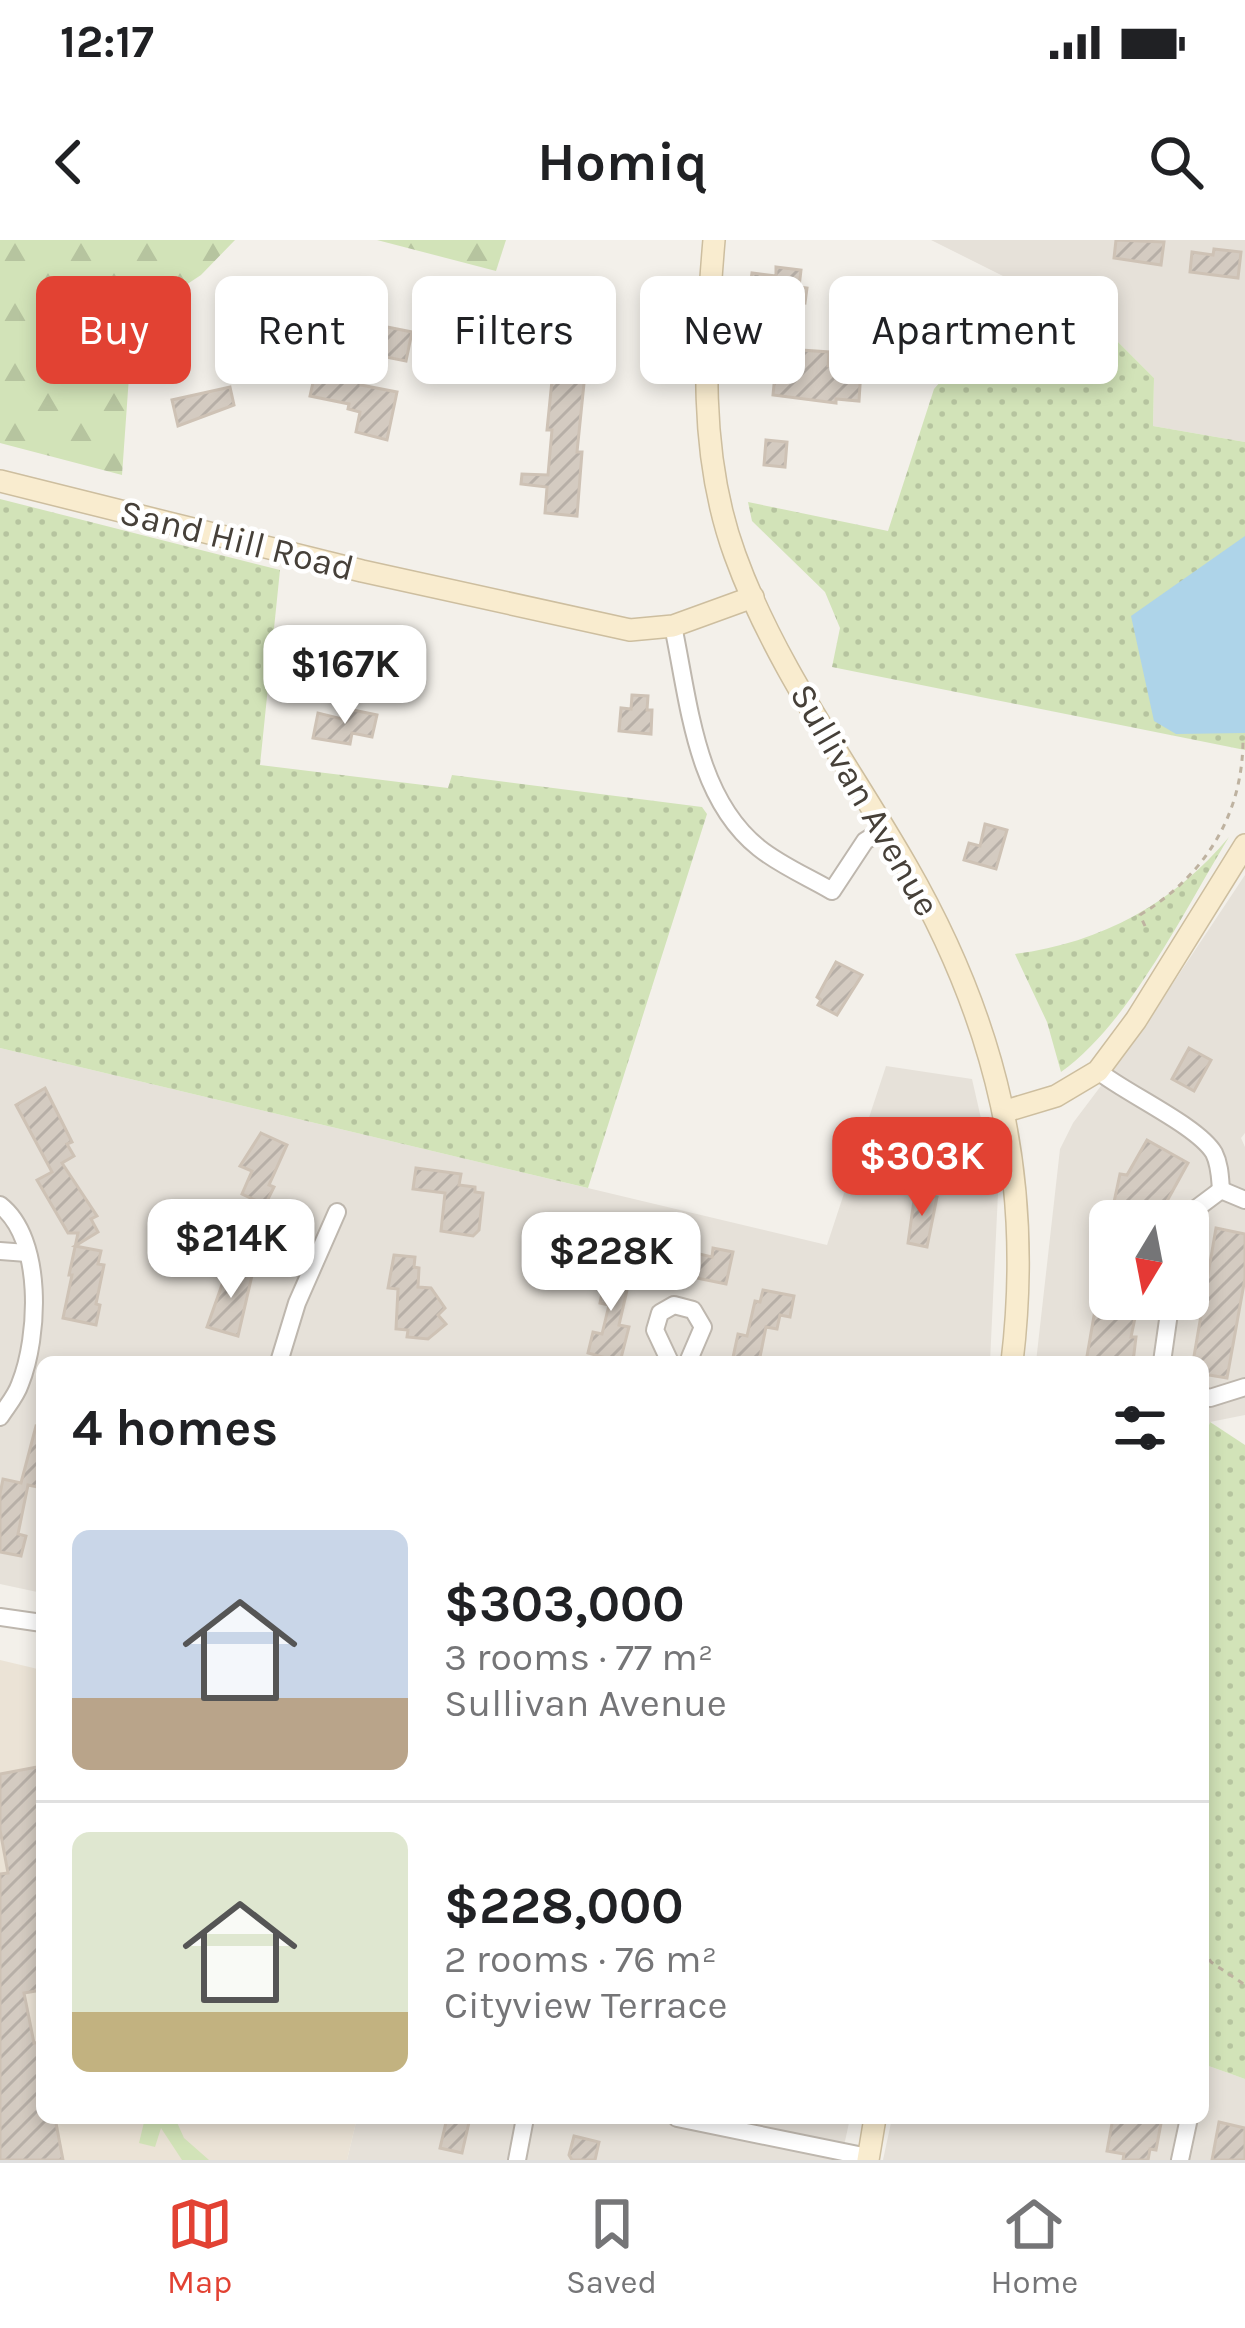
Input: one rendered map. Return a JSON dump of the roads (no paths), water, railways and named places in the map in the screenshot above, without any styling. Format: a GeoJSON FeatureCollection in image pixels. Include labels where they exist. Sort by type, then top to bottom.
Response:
{"type":"FeatureCollection","features":[{"type":"Feature","properties":{"kind":"main road","name":"Sullivan Avenue"},"geometry":{"type":"LineString","coordinates":[[714,240],[706,386],[709,436],[734,554],[806,700],[956,961],[984,1036],[1006,1111],[1016,1199],[1018,1288],[1012,1356]]}},
{"type":"Feature","properties":{"kind":"main road","name":"Sand Hill Road"},"geometry":{"type":"LineString","coordinates":[[0,482],[544,614],[630,630],[673,626],[753,597]]}},
{"type":"Feature","properties":{"kind":"main road"},"geometry":{"type":"LineString","coordinates":[[1006,1111],[1056,1096],[1098,1071],[1235,871],[1245,845]]}},
{"type":"Feature","properties":{"kind":"main road"},"geometry":{"type":"LineString","coordinates":[[868,2158],[874,2124]]}},
{"type":"Feature","properties":{"kind":"street"},"geometry":{"type":"LineString","coordinates":[[673,626],[710,783],[725,812],[759,849],[832,891],[865,841],[884,829]]}},
{"type":"Feature","properties":{"kind":"street"},"geometry":{"type":"LineString","coordinates":[[1098,1071],[1198,1136],[1213,1152],[1221,1190]]}},
{"type":"Feature","properties":{"kind":"street"},"geometry":{"type":"LineString","coordinates":[[1221,1190],[1245,1200]]}},
{"type":"Feature","properties":{"kind":"street"},"geometry":{"type":"LineString","coordinates":[[1208,1200],[1221,1190]]}},
{"type":"Feature","properties":{"kind":"street"},"geometry":{"type":"LineString","coordinates":[[0,1205],[11,1214],[33,1279],[33,1340],[19,1388],[0,1417]]}},
{"type":"Feature","properties":{"kind":"street"},"geometry":{"type":"LineString","coordinates":[[281,1356],[297,1303],[337,1212]]}},
{"type":"Feature","properties":{"kind":"street"},"geometry":{"type":"LineString","coordinates":[[0,1251],[27,1253]]}},
{"type":"Feature","properties":{"kind":"street"},"geometry":{"type":"LineString","coordinates":[[667,1356],[656,1330],[660,1313],[674,1305],[693,1310],[703,1327],[691,1356]]}},
{"type":"Feature","properties":{"kind":"street"},"geometry":{"type":"LineString","coordinates":[[1163,1356],[1168,1320]]}},
{"type":"Feature","properties":{"kind":"street"},"geometry":{"type":"LineString","coordinates":[[1209,1398],[1245,1388]]}},
{"type":"Feature","properties":{"kind":"street"},"geometry":{"type":"LineString","coordinates":[[0,1617],[36,1622]]}},
{"type":"Feature","properties":{"kind":"street"},"geometry":{"type":"LineString","coordinates":[[517,2160],[524,2124]]}},
{"type":"Feature","properties":{"kind":"street"},"geometry":{"type":"LineString","coordinates":[[706,2124],[868,2158]]}},
{"type":"Feature","properties":{"kind":"street"},"geometry":{"type":"LineString","coordinates":[[1180,2160],[1188,2124]]}},
{"type":"Feature","properties":{"kind":"water"},"geometry":{"type":"Polygon","coordinates":[[[1245,536],[1245,733],[1176,734],[1154,721],[1131,616],[1245,536]]]}}]}
